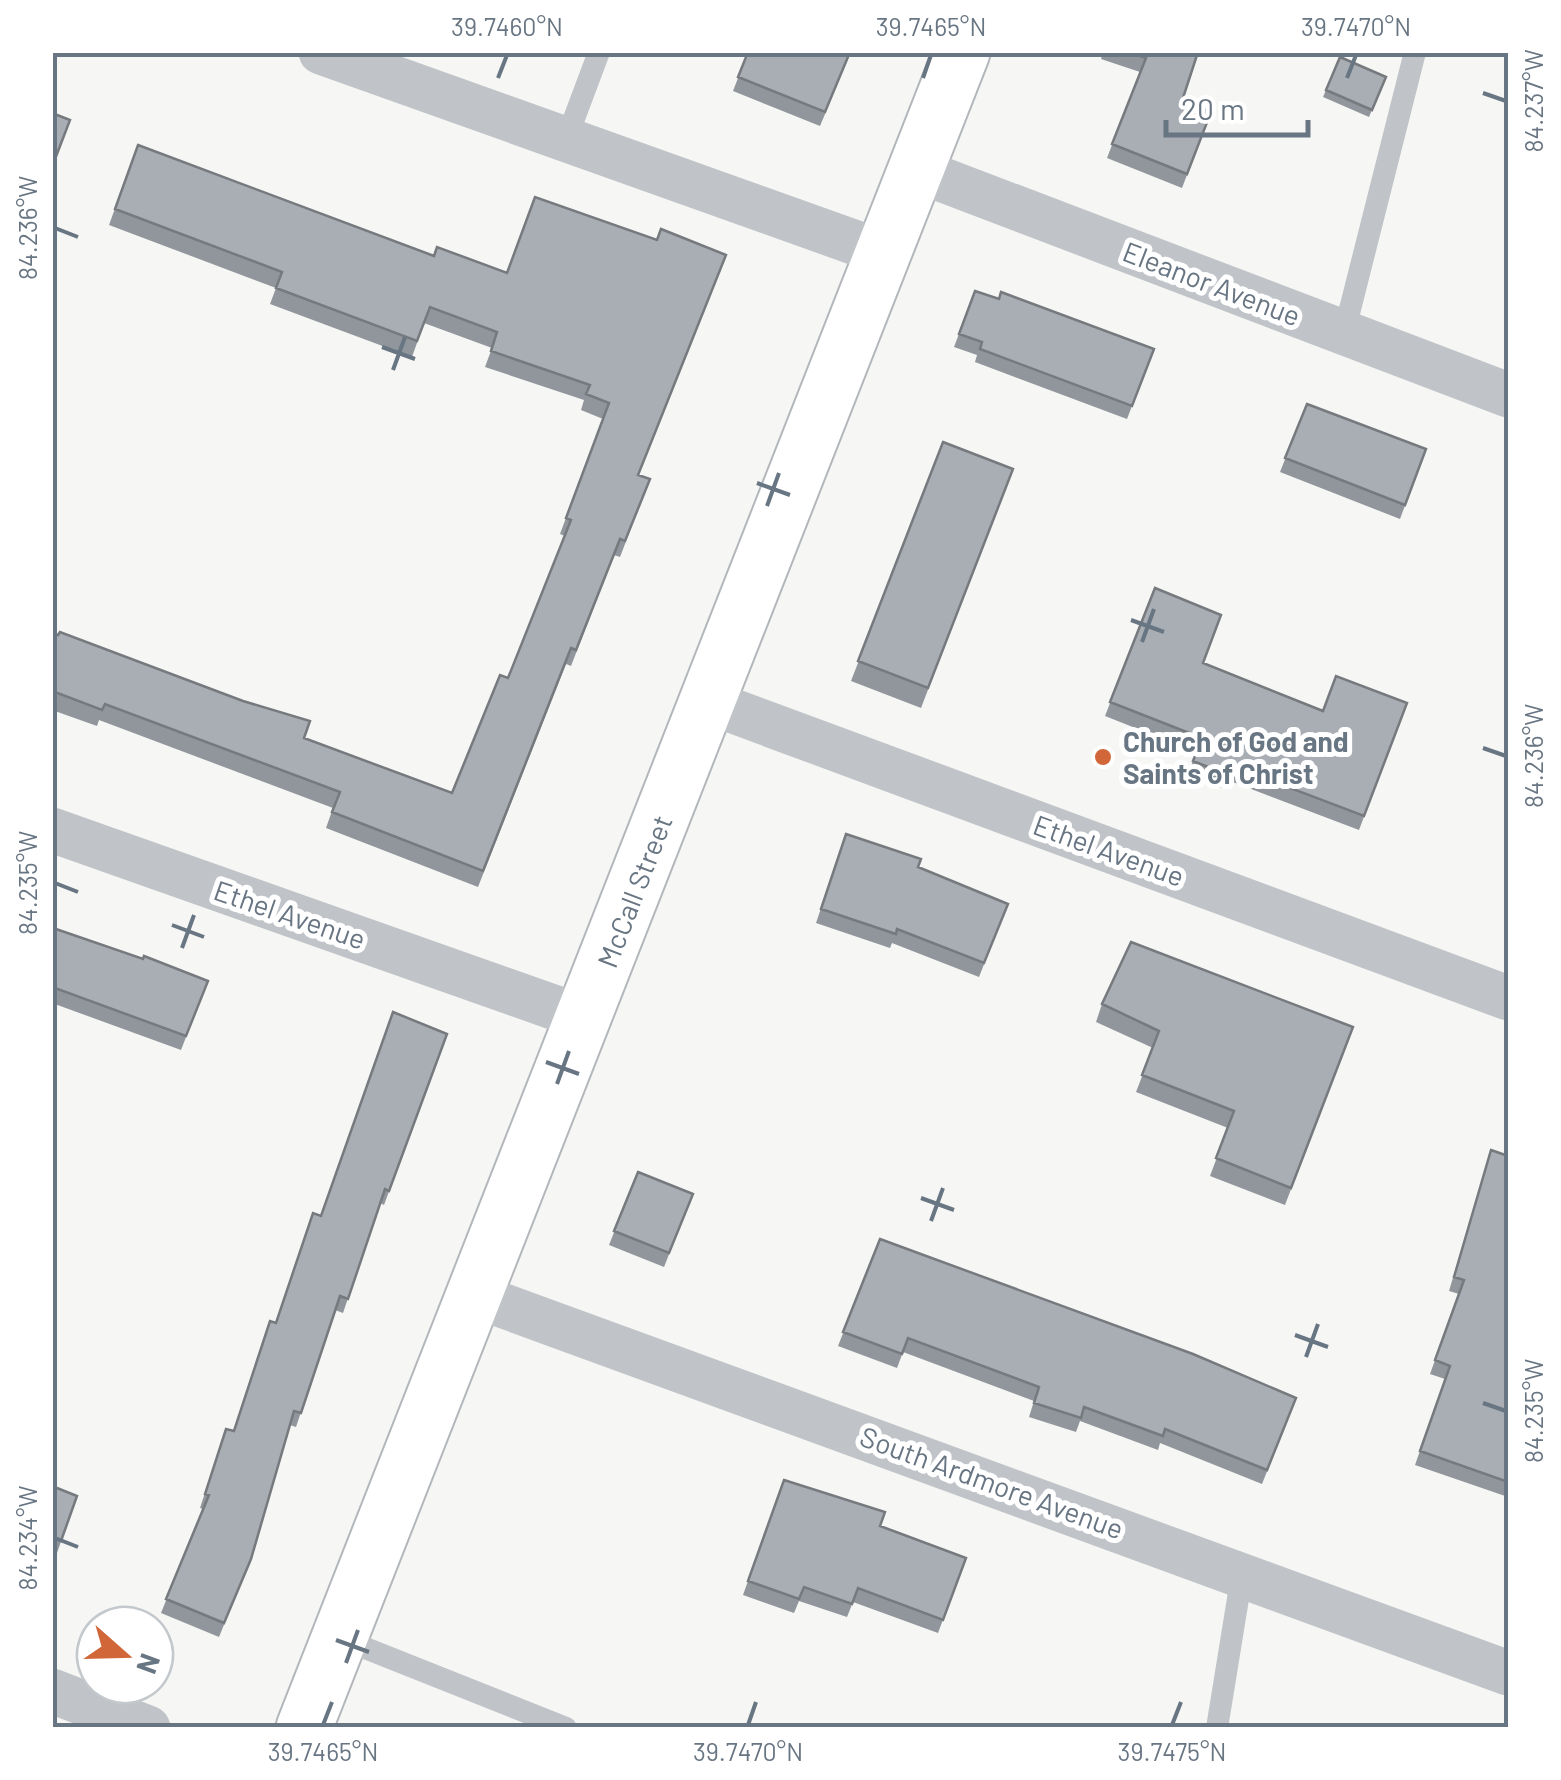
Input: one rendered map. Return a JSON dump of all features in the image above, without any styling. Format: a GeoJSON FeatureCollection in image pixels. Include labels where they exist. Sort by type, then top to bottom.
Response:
{"type":"FeatureCollection","features":[{"type":"Feature","properties":{"kind":"street"},"geometry":{"type":"LineString","coordinates":[[321,52],[884,253]]}},
{"type":"Feature","properties":{"kind":"street","name":"McCall Street"},"geometry":{"type":"LineString","coordinates":[[304,1728],[962,52]]}},
{"type":"Feature","properties":{"kind":"street","name":"Eleanor Avenue"},"geometry":{"type":"LineString","coordinates":[[916,170],[1508,395]]}},
{"type":"Feature","properties":{"kind":"street","name":"Ethel Avenue"},"geometry":{"type":"LineString","coordinates":[[709,702],[1508,998]]}},
{"type":"Feature","properties":{"kind":"street","name":"Ethel Avenue"},"geometry":{"type":"LineString","coordinates":[[52,830],[584,1018]]}},
{"type":"Feature","properties":{"kind":"street","name":"South Ardmore Avenue"},"geometry":{"type":"LineString","coordinates":[[474,1295],[1508,1673]]}},
{"type":"Feature","properties":{"kind":"street"},"geometry":{"type":"LineString","coordinates":[[52,1691],[148,1728]]}},
{"type":"Feature","properties":{"kind":"lane"},"geometry":{"type":"LineString","coordinates":[[566,140],[599,52]]}},
{"type":"Feature","properties":{"kind":"lane"},"geometry":{"type":"LineString","coordinates":[[1344,333],[1416,52]]}},
{"type":"Feature","properties":{"kind":"lane"},"geometry":{"type":"LineString","coordinates":[[1217,1728],[1242,1574]]}},
{"type":"Feature","properties":{"kind":"lane"},"geometry":{"type":"LineString","coordinates":[[340,1638],[566,1728]]}},
{"type":"Feature","properties":{"kind":"building"},"geometry":{"type":"Polygon","coordinates":[[[748,52],[850,52],[825,112],[738,77],[748,52]]]}},
{"type":"Feature","properties":{"kind":"building"},"geometry":{"type":"Polygon","coordinates":[[[1129,52],[1198,52],[1182,101],[1211,112],[1187,174],[1112,144],[1146,58],[1129,52]]]}},
{"type":"Feature","properties":{"kind":"building"},"geometry":{"type":"Polygon","coordinates":[[[1340,57],[1386,77],[1372,110],[1326,90],[1340,57]]]}},
{"type":"Feature","properties":{"kind":"building"},"geometry":{"type":"Polygon","coordinates":[[[52,113],[70,120],[52,167],[52,113]]]}},
{"type":"Feature","properties":{"kind":"building"},"geometry":{"type":"Polygon","coordinates":[[[138,145],[434,256],[437,247],[507,273],[535,197],[657,240],[661,229],[726,255],[638,475],[650,479],[625,541],[620,539],[576,650],[571,648],[483,871],[332,812],[340,792],[105,704],[102,710],[52,691],[52,633],[60,632],[243,701],[310,721],[304,738],[452,793],[500,675],[508,678],[571,520],[566,518],[609,403],[586,394],[590,385],[491,351],[497,332],[430,307],[417,341],[276,288],[282,272],[115,209],[138,145]]]}},
{"type":"Feature","properties":{"kind":"building"},"geometry":{"type":"Polygon","coordinates":[[[975,291],[999,299],[1001,292],[1154,349],[1132,406],[980,349],[982,342],[959,334],[975,291]]]}},
{"type":"Feature","properties":{"kind":"building"},"geometry":{"type":"Polygon","coordinates":[[[1307,404],[1426,449],[1405,505],[1285,458],[1307,404]]]}},
{"type":"Feature","properties":{"kind":"building"},"geometry":{"type":"Polygon","coordinates":[[[943,442],[1013,469],[928,688],[858,661],[943,442]]]}},
{"type":"Feature","properties":{"kind":"building"},"geometry":{"type":"Polygon","coordinates":[[[1155,588],[1221,615],[1203,663],[1323,711],[1336,676],[1407,703],[1364,816],[1230,765],[1226,774],[1193,761],[1202,738],[1110,702],[1155,588]]]}},
{"type":"Feature","properties":{"kind":"building"},"geometry":{"type":"Polygon","coordinates":[[[846,834],[921,859],[918,867],[1008,904],[984,963],[897,929],[896,934],[821,909],[846,834]]]}},
{"type":"Feature","properties":{"kind":"building"},"geometry":{"type":"Polygon","coordinates":[[[53,928],[208,981],[186,1036],[52,987],[53,928]]]}},
{"type":"Feature","properties":{"kind":"building"},"geometry":{"type":"Polygon","coordinates":[[[1131,942],[1353,1027],[1291,1188],[1216,1158],[1234,1111],[1142,1075],[1159,1031],[1102,1004],[1131,942]]]}},
{"type":"Feature","properties":{"kind":"building"},"geometry":{"type":"Polygon","coordinates":[[[393,1012],[447,1034],[389,1191],[385,1189],[348,1299],[340,1296],[301,1413],[294,1411],[251,1559],[224,1623],[166,1599],[209,1495],[205,1494],[226,1429],[234,1431],[270,1321],[276,1323],[313,1213],[321,1216],[393,1012]]]}},
{"type":"Feature","properties":{"kind":"building"},"geometry":{"type":"Polygon","coordinates":[[[1491,1150],[1508,1156],[1508,1482],[1420,1451],[1450,1366],[1435,1360],[1464,1280],[1454,1277],[1491,1150]]]}},
{"type":"Feature","properties":{"kind":"building"},"geometry":{"type":"Polygon","coordinates":[[[638,1172],[693,1194],[669,1253],[614,1231],[638,1172]]]}},
{"type":"Feature","properties":{"kind":"building"},"geometry":{"type":"Polygon","coordinates":[[[880,1239],[1193,1354],[1296,1398],[1267,1470],[1165,1429],[1163,1436],[1084,1407],[1081,1418],[1034,1403],[1039,1387],[908,1338],[902,1354],[843,1332],[880,1239]]]}},
{"type":"Feature","properties":{"kind":"building"},"geometry":{"type":"Polygon","coordinates":[[[784,1480],[885,1512],[880,1526],[966,1558],[943,1620],[858,1588],[852,1604],[804,1587],[799,1599],[748,1581],[784,1480]]]}},
{"type":"Feature","properties":{"kind":"building"},"geometry":{"type":"Polygon","coordinates":[[[52,1486],[77,1496],[61,1541],[52,1538],[52,1486]]]}},
{"type":"Feature","properties":{"kind":"place","name":"Church of God and Saints of Christ"},"geometry":{"type":"Point","coordinates":[1103,757]}}]}
